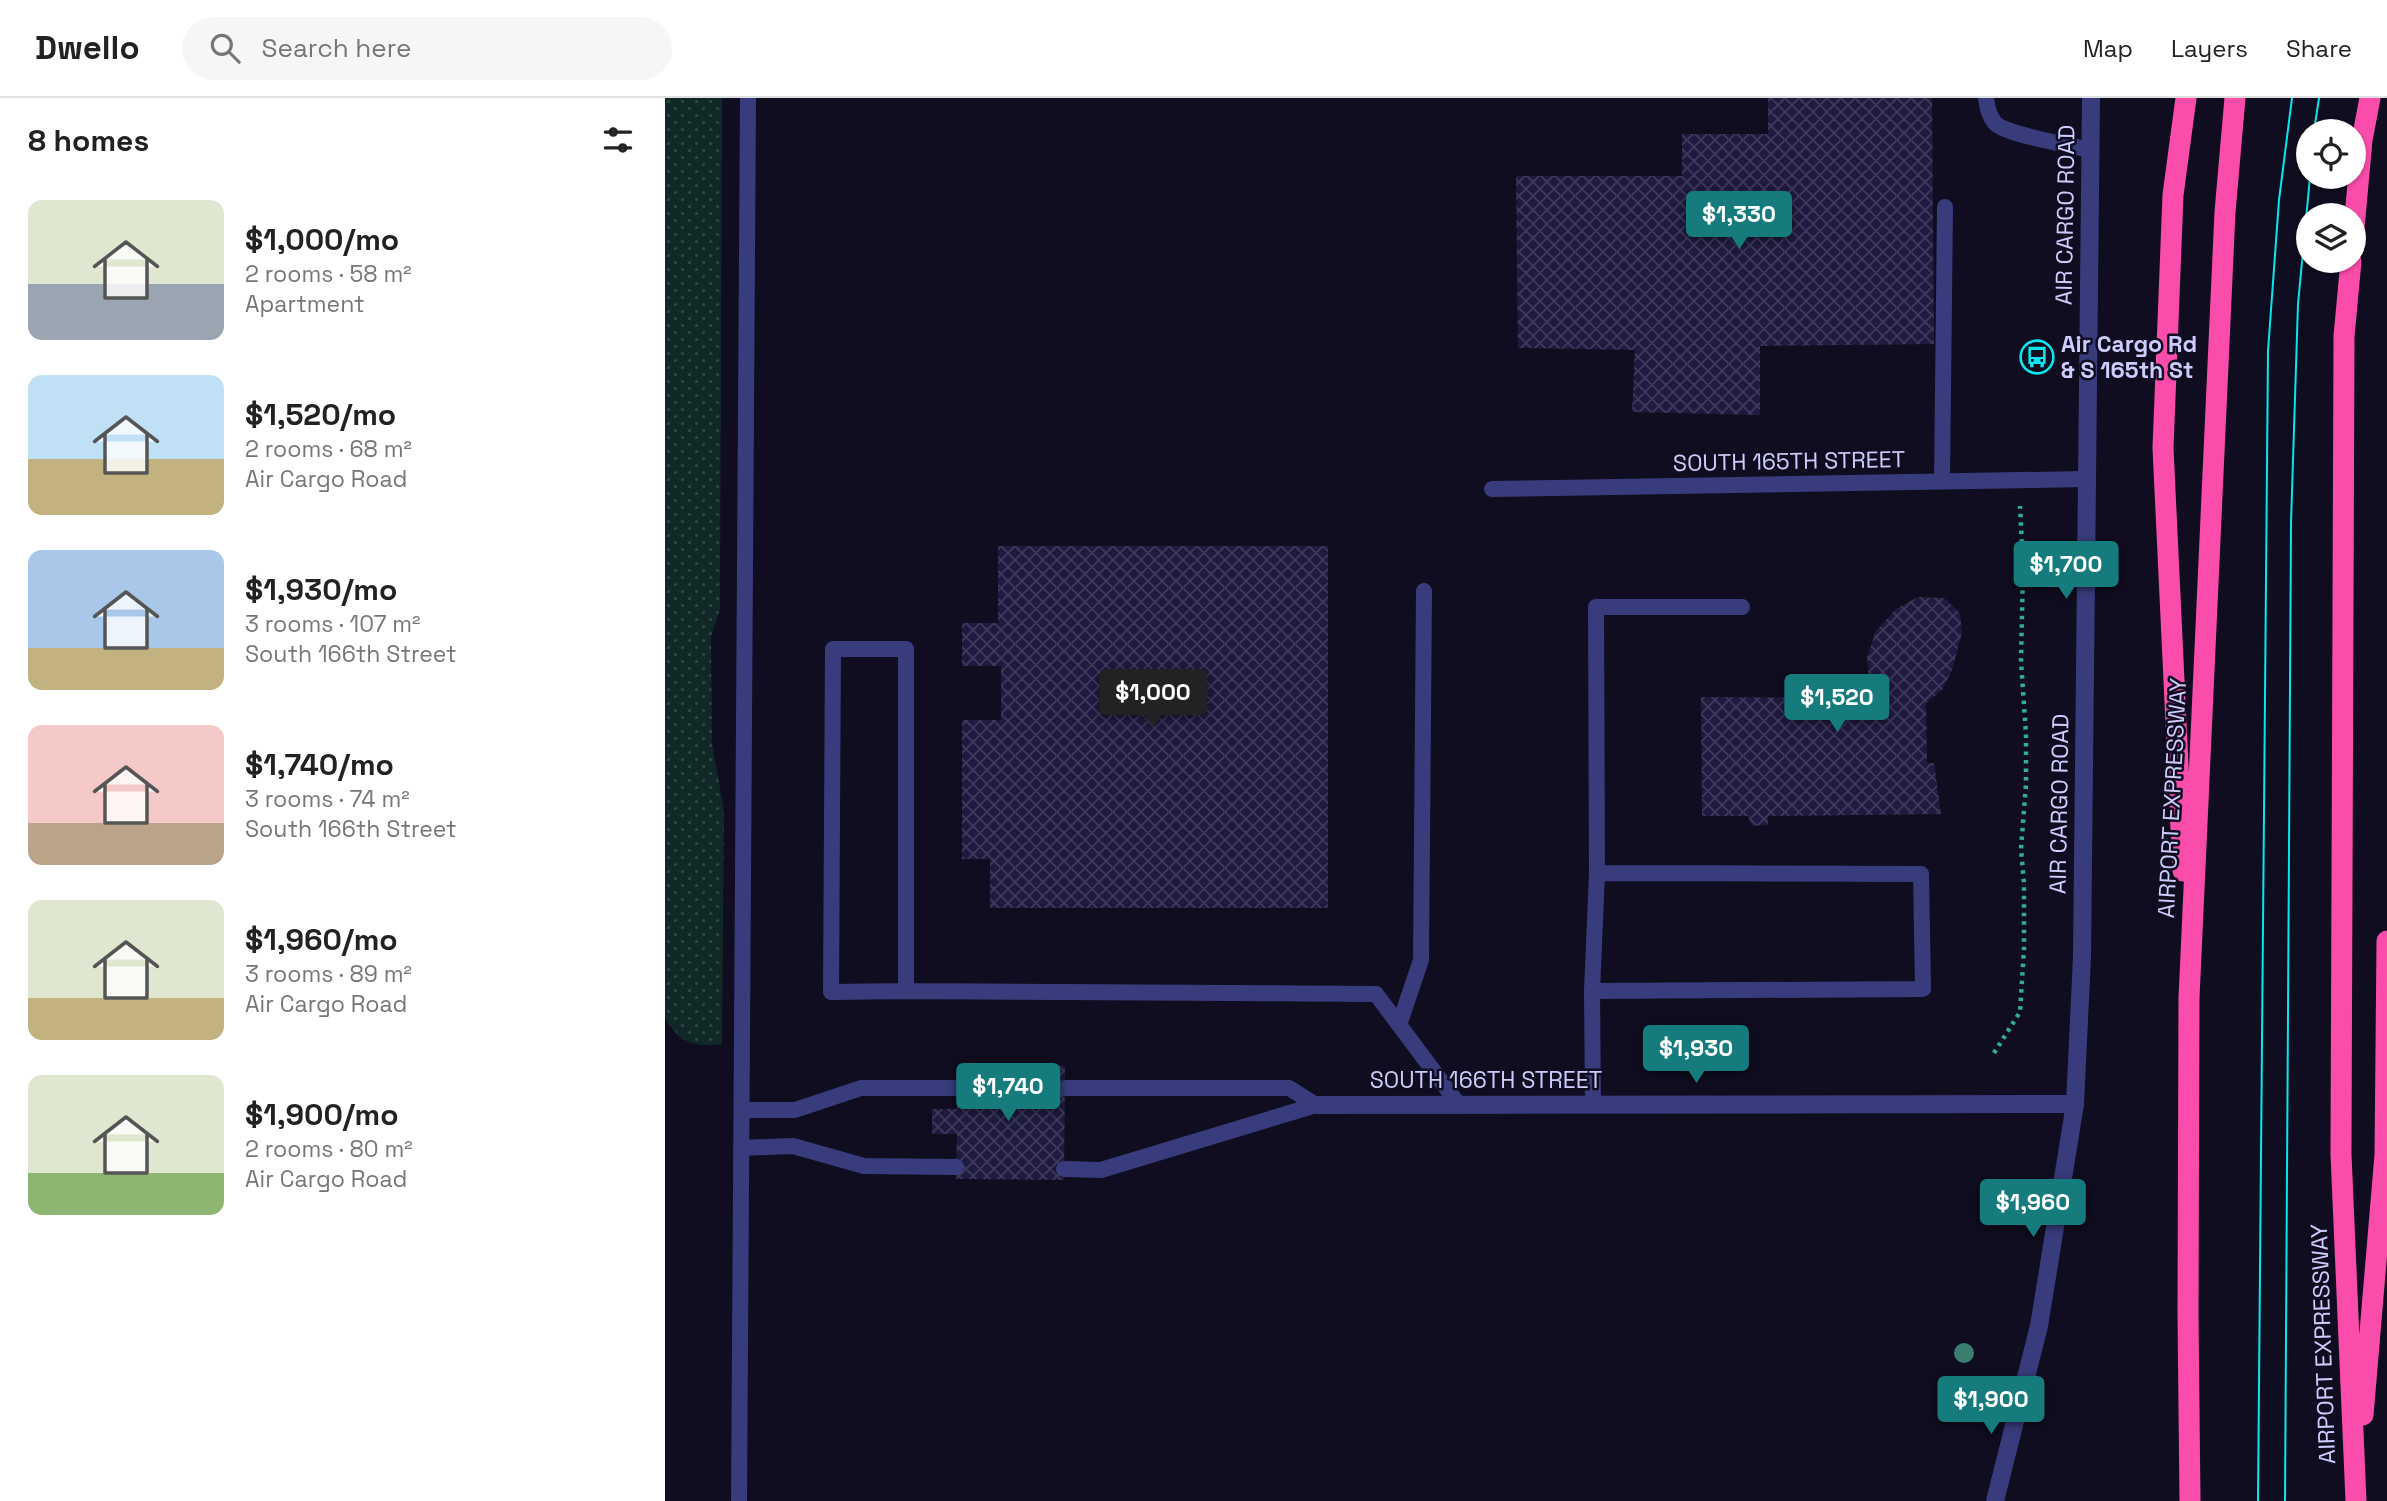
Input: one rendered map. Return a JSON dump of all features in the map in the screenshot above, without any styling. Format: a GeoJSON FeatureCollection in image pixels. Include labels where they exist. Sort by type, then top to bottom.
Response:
{"type":"FeatureCollection","features":[{"type":"Feature","properties":{"kind":"highway"},"geometry":{"type":"LineString","coordinates":[[2186,98],[2173,195],[2163,448],[2189,998]]}},
{"type":"Feature","properties":{"kind":"highway","name":"AIRPORT EXPRESSWAY"},"geometry":{"type":"LineString","coordinates":[[2190,1501],[2189,998],[2225,212],[2235,98]]}},
{"type":"Feature","properties":{"kind":"highway"},"geometry":{"type":"LineString","coordinates":[[2356,203],[2362,140],[2370,98]]}},
{"type":"Feature","properties":{"kind":"highway","name":"AIRPORT EXPRESSWAY"},"geometry":{"type":"LineString","coordinates":[[2350,273],[2344,337],[2341,1154],[2356,1501]]}},
{"type":"Feature","properties":{"kind":"highway"},"geometry":{"type":"LineString","coordinates":[[2356,1501],[2385,1155],[2387,941]]}},
{"type":"Feature","properties":{"kind":"street","name":"AIR CARGO ROAD"},"geometry":{"type":"LineString","coordinates":[[1995,1501],[2039,1326],[2075,1104],[2082,957],[2091,98]]}},
{"type":"Feature","properties":{"kind":"street","name":"SOUTH 166TH STREET"},"geometry":{"type":"LineString","coordinates":[[1316,1105],[2075,1104]]}},
{"type":"Feature","properties":{"kind":"lane"},"geometry":{"type":"LineString","coordinates":[[739,1501],[748,98]]}},
{"type":"Feature","properties":{"kind":"lane"},"geometry":{"type":"LineString","coordinates":[[1986,98],[1987,111],[1996,125],[2010,132],[2090,150]]}},
{"type":"Feature","properties":{"kind":"lane"},"geometry":{"type":"LineString","coordinates":[[1943,481],[1945,207]]}},
{"type":"Feature","properties":{"kind":"lane","name":"SOUTH 165TH STREET"},"geometry":{"type":"LineString","coordinates":[[1492,489],[2086,479]]}},
{"type":"Feature","properties":{"kind":"lane"},"geometry":{"type":"LineString","coordinates":[[1399,1026],[1421,960],[1424,591]]}},
{"type":"Feature","properties":{"kind":"lane"},"geometry":{"type":"LineString","coordinates":[[1593,1105],[1592,990],[1597,873],[1596,607],[1742,607]]}},
{"type":"Feature","properties":{"kind":"lane"},"geometry":{"type":"LineString","coordinates":[[906,990],[906,649],[833,649],[831,992],[906,990],[1376,994],[1459,1105]]}},
{"type":"Feature","properties":{"kind":"lane"},"geometry":{"type":"LineString","coordinates":[[1592,990],[1923,989],[1921,874],[1597,873]]}},
{"type":"Feature","properties":{"kind":"lane"},"geometry":{"type":"LineString","coordinates":[[742,1110],[795,1110],[861,1088],[958,1088]]}},
{"type":"Feature","properties":{"kind":"lane"},"geometry":{"type":"LineString","coordinates":[[1065,1088],[1289,1088],[1316,1105]]}},
{"type":"Feature","properties":{"kind":"lane"},"geometry":{"type":"LineString","coordinates":[[1064,1169],[1101,1170],[1316,1105]]}},
{"type":"Feature","properties":{"kind":"lane"},"geometry":{"type":"LineString","coordinates":[[741,1148],[793,1146],[864,1166],[957,1167]]}},
{"type":"Feature","properties":{"kind":"path"},"geometry":{"type":"LineString","coordinates":[[1994,1053],[2020,1012],[2024,949],[2021,849],[2026,784],[2026,734],[2021,662],[2021,480]]}},
{"type":"Feature","properties":{"kind":"green space"},"geometry":{"type":"Polygon","coordinates":[[[665,98],[722,98],[720,609],[711,636],[712,743],[724,811],[722,1044],[712,1045],[695,1044],[683,1039],[665,1019],[665,98]]]}},
{"type":"Feature","properties":{"kind":"building"},"geometry":{"type":"Polygon","coordinates":[[[1768,98],[1932,98],[1934,344],[1760,346],[1760,415],[1632,412],[1635,350],[1518,348],[1516,176],[1682,176],[1682,134],[1768,134],[1768,98]]]}},
{"type":"Feature","properties":{"kind":"building"},"geometry":{"type":"Polygon","coordinates":[[[998,546],[1328,546],[1328,908],[990,908],[990,859],[962,859],[962,720],[1001,720],[1001,666],[962,666],[962,623],[998,623],[998,546]]]}},
{"type":"Feature","properties":{"kind":"building"},"geometry":{"type":"Polygon","coordinates":[[[1918,597],[1944,598],[1960,613],[1962,633],[1952,670],[1942,690],[1926,703],[1927,763],[1934,763],[1941,814],[1768,816],[1768,825],[1752,826],[1748,816],[1702,816],[1701,697],[1882,698],[1869,681],[1867,657],[1876,631],[1896,609],[1918,597]]]}},
{"type":"Feature","properties":{"kind":"building"},"geometry":{"type":"Polygon","coordinates":[[[958,1065],[1065,1066],[1064,1180],[956,1179],[957,1134],[932,1134],[932,1109],[957,1109],[958,1065]]]}},
{"type":"Feature","properties":{"kind":"tram line"},"geometry":{"type":"LineString","coordinates":[[2258,1501],[2268,351],[2279,200],[2292,98]]}},
{"type":"Feature","properties":{"kind":"tram line"},"geometry":{"type":"LineString","coordinates":[[2316,119],[2319,98]]}},
{"type":"Feature","properties":{"kind":"tram line"},"geometry":{"type":"LineString","coordinates":[[2285,1501],[2291,523],[2298,304],[2309,189]]}},
{"type":"Feature","properties":{"kind":"place","name":"Air Cargo Rd & S 165th St"},"geometry":{"type":"Point","coordinates":[2037,357]}}]}
